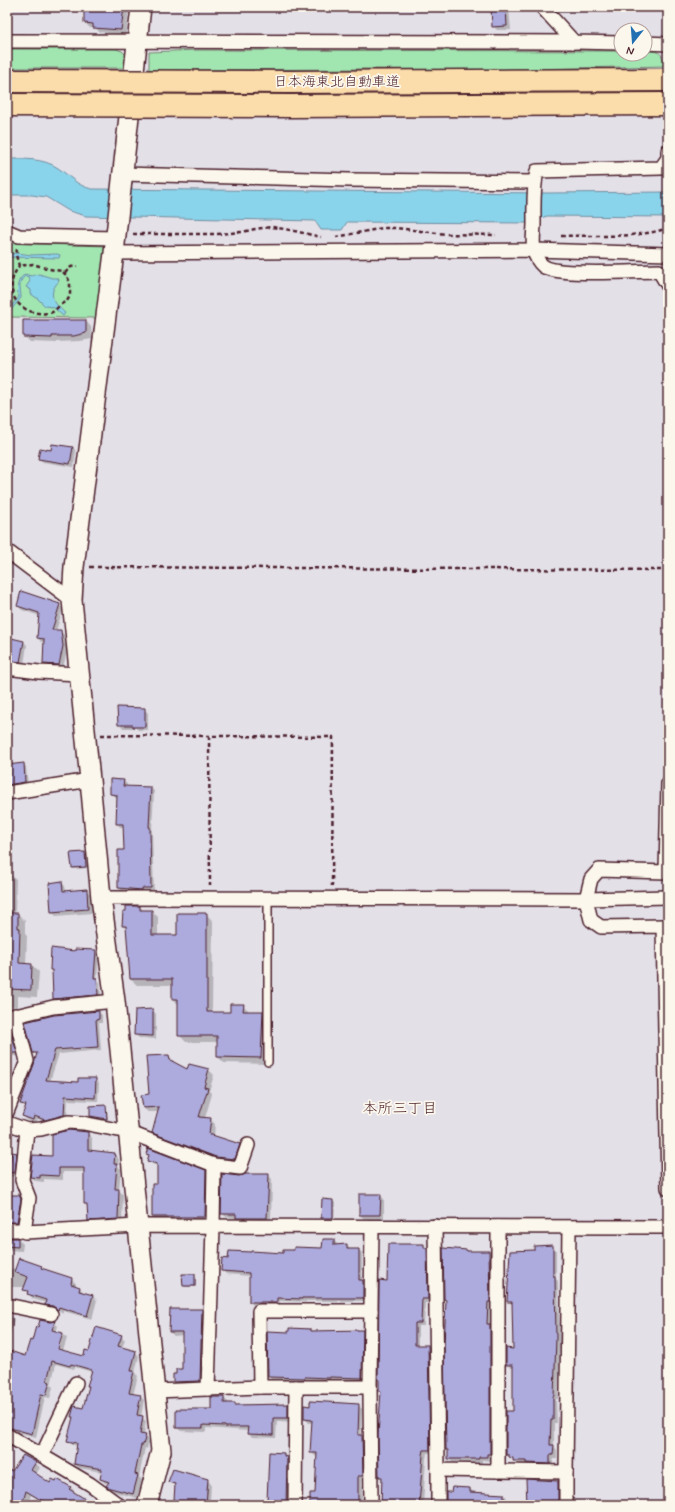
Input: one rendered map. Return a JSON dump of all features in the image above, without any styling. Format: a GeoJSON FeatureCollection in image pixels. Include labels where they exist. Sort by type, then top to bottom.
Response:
{"type":"FeatureCollection","features":[{"type":"Feature","properties":{"kind":"highway","name":"日本海東北自動車道"},"geometry":{"type":"LineString","coordinates":[[7,81],[290,82],[668,80]]}},
{"type":"Feature","properties":{"kind":"highway","name":"日本海東北自動車道"},"geometry":{"type":"LineString","coordinates":[[7,105],[290,106],[668,104]]}},
{"type":"Feature","properties":{"kind":"street"},"geometry":{"type":"LineString","coordinates":[[141,7],[123,174],[121,242],[74,567],[72,600],[101,898],[115,1001],[161,1451],[147,1505]]}},
{"type":"Feature","properties":{"kind":"street"},"geometry":{"type":"LineString","coordinates":[[542,7],[574,42]]}},
{"type":"Feature","properties":{"kind":"street"},"geometry":{"type":"LineString","coordinates":[[7,41],[137,40],[613,43]]}},
{"type":"Feature","properties":{"kind":"street"},"geometry":{"type":"LineString","coordinates":[[653,43],[668,44]]}},
{"type":"Feature","properties":{"kind":"street"},"geometry":{"type":"LineString","coordinates":[[668,151],[668,158],[661,168],[537,171],[535,182],[534,233],[534,250],[537,258],[542,266],[549,269],[567,272],[659,271],[668,286]]}},
{"type":"Feature","properties":{"kind":"street"},"geometry":{"type":"LineString","coordinates":[[123,174],[349,180],[535,182]]}},
{"type":"Feature","properties":{"kind":"street"},"geometry":{"type":"LineString","coordinates":[[7,231],[19,236],[121,242],[668,254]]}},
{"type":"Feature","properties":{"kind":"street"},"geometry":{"type":"LineString","coordinates":[[7,551],[72,600]]}},
{"type":"Feature","properties":{"kind":"street"},"geometry":{"type":"LineString","coordinates":[[7,668],[39,672],[80,674]]}},
{"type":"Feature","properties":{"kind":"street"},"geometry":{"type":"LineString","coordinates":[[7,793],[90,780]]}},
{"type":"Feature","properties":{"kind":"street"},"geometry":{"type":"LineString","coordinates":[[668,782],[666,872],[599,870],[591,879],[586,899],[591,920],[601,927],[663,926],[668,1188]]}},
{"type":"Feature","properties":{"kind":"street"},"geometry":{"type":"LineString","coordinates":[[101,898],[586,899],[668,897]]}},
{"type":"Feature","properties":{"kind":"street"},"geometry":{"type":"LineString","coordinates":[[7,1112],[28,1061],[11,1016],[53,1007],[115,1001]]}},
{"type":"Feature","properties":{"kind":"street"},"geometry":{"type":"LineString","coordinates":[[7,1123],[27,1130],[41,1129],[68,1122],[83,1123],[128,1132],[214,1166],[240,1168],[248,1145]]}},
{"type":"Feature","properties":{"kind":"street"},"geometry":{"type":"LineString","coordinates":[[24,1231],[29,1198],[22,1180],[27,1130]]}},
{"type":"Feature","properties":{"kind":"street"},"geometry":{"type":"LineString","coordinates":[[208,1389],[214,1166]]}},
{"type":"Feature","properties":{"kind":"street"},"geometry":{"type":"LineString","coordinates":[[7,1230],[24,1231],[138,1226],[436,1226],[498,1228],[668,1227]]}},
{"type":"Feature","properties":{"kind":"street"},"geometry":{"type":"LineString","coordinates":[[436,1226],[438,1505]]}},
{"type":"Feature","properties":{"kind":"street"},"geometry":{"type":"LineString","coordinates":[[371,1505],[370,1387],[372,1227]]}},
{"type":"Feature","properties":{"kind":"street"},"geometry":{"type":"LineString","coordinates":[[498,1228],[498,1471]]}},
{"type":"Feature","properties":{"kind":"street"},"geometry":{"type":"LineString","coordinates":[[566,1505],[569,1228]]}},
{"type":"Feature","properties":{"kind":"street"},"geometry":{"type":"LineString","coordinates":[[7,1305],[51,1314]]}},
{"type":"Feature","properties":{"kind":"street"},"geometry":{"type":"LineString","coordinates":[[260,1387],[259,1310],[371,1311]]}},
{"type":"Feature","properties":{"kind":"street"},"geometry":{"type":"LineString","coordinates":[[42,1455],[76,1382]]}},
{"type":"Feature","properties":{"kind":"street"},"geometry":{"type":"LineString","coordinates":[[155,1391],[260,1387],[370,1387]]}},
{"type":"Feature","properties":{"kind":"street"},"geometry":{"type":"LineString","coordinates":[[295,1505],[296,1387]]}},
{"type":"Feature","properties":{"kind":"street"},"geometry":{"type":"LineString","coordinates":[[8,1439],[42,1455],[90,1484],[119,1505]]}},
{"type":"Feature","properties":{"kind":"street"},"geometry":{"type":"LineString","coordinates":[[438,1470],[566,1472]]}},
{"type":"Feature","properties":{"kind":"lane"},"geometry":{"type":"LineString","coordinates":[[268,898],[268,1062]]}},
{"type":"Feature","properties":{"kind":"path"},"geometry":{"type":"LineString","coordinates":[[121,242],[242,232],[272,227],[322,237]]}},
{"type":"Feature","properties":{"kind":"path"},"geometry":{"type":"LineString","coordinates":[[329,237],[349,235],[382,228],[397,228],[445,234],[497,235]]}},
{"type":"Feature","properties":{"kind":"path"},"geometry":{"type":"LineString","coordinates":[[534,233],[633,235],[650,233],[668,228]]}},
{"type":"Feature","properties":{"kind":"path"},"geometry":{"type":"LineString","coordinates":[[19,236],[16,255],[19,266]]}},
{"type":"Feature","properties":{"kind":"path"},"geometry":{"type":"LineString","coordinates":[[33,264],[62,271],[70,282],[70,296],[67,301],[61,303],[53,312],[49,313],[25,310],[15,304],[10,287],[11,276],[19,266],[33,264]]}},
{"type":"Feature","properties":{"kind":"path"},"geometry":{"type":"LineString","coordinates":[[64,273],[71,267],[78,266]]}},
{"type":"Feature","properties":{"kind":"path"},"geometry":{"type":"LineString","coordinates":[[74,567],[668,570]]}},
{"type":"Feature","properties":{"kind":"path"},"geometry":{"type":"LineString","coordinates":[[86,735],[333,737],[332,898]]}},
{"type":"Feature","properties":{"kind":"path"},"geometry":{"type":"LineString","coordinates":[[209,736],[210,898]]}},
{"type":"Feature","properties":{"kind":"green space"},"geometry":{"type":"Polygon","coordinates":[[[7,49],[116,49],[122,51],[127,56],[124,68],[7,68],[7,49]]]}},
{"type":"Feature","properties":{"kind":"green space"},"geometry":{"type":"Polygon","coordinates":[[[198,50],[613,51],[613,62],[653,62],[653,51],[660,53],[665,66],[484,70],[149,70],[149,52],[198,50]]]}},
{"type":"Feature","properties":{"kind":"green space"},"geometry":{"type":"Polygon","coordinates":[[[7,243],[106,246],[99,318],[7,317],[7,243]]]}},
{"type":"Feature","properties":{"kind":"water"},"geometry":{"type":"Polygon","coordinates":[[[7,159],[46,162],[58,168],[78,183],[92,189],[546,193],[668,192],[668,217],[547,216],[527,223],[347,222],[342,230],[321,230],[315,221],[86,216],[69,211],[46,197],[32,195],[7,195],[7,159]]]}},
{"type":"Feature","properties":{"kind":"water"},"geometry":{"type":"Polygon","coordinates":[[[18,253],[31,255],[60,255],[59,258],[7,257],[7,254],[18,253]]]}},
{"type":"Feature","properties":{"kind":"water"},"geometry":{"type":"Polygon","coordinates":[[[25,274],[31,276],[39,274],[52,278],[58,278],[59,281],[52,294],[57,305],[65,313],[63,316],[53,307],[45,306],[31,294],[31,290],[26,287],[30,281],[29,277],[25,276],[20,284],[21,298],[7,313],[7,308],[10,308],[19,297],[18,284],[20,279],[25,274]]]}},
{"type":"Feature","properties":{"kind":"building"},"geometry":{"type":"Polygon","coordinates":[[[84,7],[124,7],[121,30],[93,28],[93,24],[84,23],[84,7]]]}},
{"type":"Feature","properties":{"kind":"building"},"geometry":{"type":"Polygon","coordinates":[[[491,7],[506,7],[507,26],[492,27],[491,7]]]}},
{"type":"Feature","properties":{"kind":"building"},"geometry":{"type":"Polygon","coordinates":[[[23,320],[86,320],[86,333],[74,336],[52,336],[52,338],[23,337],[23,320]]]}},
{"type":"Feature","properties":{"kind":"building"},"geometry":{"type":"Polygon","coordinates":[[[52,444],[73,447],[70,464],[38,459],[40,448],[51,450],[52,444]]]}},
{"type":"Feature","properties":{"kind":"building"},"geometry":{"type":"Polygon","coordinates":[[[21,591],[60,604],[52,630],[61,630],[63,646],[59,665],[43,664],[44,639],[37,638],[39,613],[17,606],[21,591]]]}},
{"type":"Feature","properties":{"kind":"building"},"geometry":{"type":"Polygon","coordinates":[[[7,637],[24,641],[20,662],[7,660],[7,637]]]}},
{"type":"Feature","properties":{"kind":"building"},"geometry":{"type":"Polygon","coordinates":[[[117,707],[145,708],[145,727],[118,725],[117,707]]]}},
{"type":"Feature","properties":{"kind":"building"},"geometry":{"type":"Polygon","coordinates":[[[24,763],[25,782],[7,785],[7,765],[24,763]]]}},
{"type":"Feature","properties":{"kind":"building"},"geometry":{"type":"Polygon","coordinates":[[[110,779],[124,780],[123,786],[151,787],[149,827],[151,888],[142,888],[142,890],[118,888],[118,850],[124,850],[123,824],[116,824],[117,795],[110,794],[110,779]]]}},
{"type":"Feature","properties":{"kind":"building"},"geometry":{"type":"Polygon","coordinates":[[[85,852],[86,867],[72,868],[70,853],[85,852]]]}},
{"type":"Feature","properties":{"kind":"building"},"geometry":{"type":"Polygon","coordinates":[[[62,881],[63,891],[87,889],[88,909],[51,912],[49,883],[62,881]]]}},
{"type":"Feature","properties":{"kind":"building"},"geometry":{"type":"Polygon","coordinates":[[[126,906],[140,906],[140,910],[152,910],[152,935],[177,935],[177,913],[207,913],[207,1012],[230,1012],[230,1004],[244,1004],[243,1011],[263,1011],[261,1058],[217,1057],[217,1036],[178,1036],[178,999],[172,999],[172,979],[130,979],[126,926],[122,926],[123,911],[126,911],[126,906]]]}},
{"type":"Feature","properties":{"kind":"building"},"geometry":{"type":"Polygon","coordinates":[[[7,913],[18,913],[18,928],[20,928],[19,963],[32,964],[31,990],[7,989],[7,913]]]}},
{"type":"Feature","properties":{"kind":"building"},"geometry":{"type":"Polygon","coordinates":[[[51,948],[75,951],[75,949],[96,950],[94,978],[97,978],[98,995],[53,999],[52,970],[50,970],[51,948]]]}},
{"type":"Feature","properties":{"kind":"building"},"geometry":{"type":"Polygon","coordinates":[[[153,1009],[153,1036],[134,1035],[135,1010],[153,1009]]]}},
{"type":"Feature","properties":{"kind":"building"},"geometry":{"type":"Polygon","coordinates":[[[99,1011],[99,1019],[96,1020],[98,1047],[55,1050],[46,1080],[78,1082],[78,1078],[96,1078],[95,1098],[65,1096],[64,1115],[45,1120],[34,1116],[33,1120],[22,1116],[26,1105],[20,1104],[37,1053],[33,1053],[25,1022],[54,1015],[99,1011]]]}},
{"type":"Feature","properties":{"kind":"building"},"geometry":{"type":"Polygon","coordinates":[[[7,1035],[12,1035],[17,1053],[7,1053],[7,1035]]]}},
{"type":"Feature","properties":{"kind":"building"},"geometry":{"type":"Polygon","coordinates":[[[169,1055],[170,1060],[187,1069],[189,1064],[209,1069],[204,1087],[208,1088],[199,1117],[211,1118],[209,1134],[240,1144],[235,1159],[216,1157],[152,1133],[159,1107],[143,1108],[141,1095],[149,1094],[146,1056],[169,1055]]]}},
{"type":"Feature","properties":{"kind":"building"},"geometry":{"type":"Polygon","coordinates":[[[106,1105],[107,1119],[90,1116],[90,1106],[106,1105]]]}},
{"type":"Feature","properties":{"kind":"building"},"geometry":{"type":"Polygon","coordinates":[[[69,1130],[88,1132],[88,1150],[115,1153],[114,1164],[117,1164],[115,1189],[119,1189],[118,1219],[88,1221],[87,1204],[84,1204],[84,1168],[59,1168],[59,1176],[40,1175],[40,1178],[30,1177],[33,1155],[52,1156],[52,1134],[69,1130]]]}},
{"type":"Feature","properties":{"kind":"building"},"geometry":{"type":"Polygon","coordinates":[[[148,1148],[206,1170],[205,1217],[152,1217],[152,1184],[157,1184],[157,1164],[147,1161],[149,1155],[146,1154],[148,1148]]]}},
{"type":"Feature","properties":{"kind":"building"},"geometry":{"type":"Polygon","coordinates":[[[12,1152],[17,1153],[15,1173],[7,1172],[7,1160],[10,1161],[12,1152]]]}},
{"type":"Feature","properties":{"kind":"building"},"geometry":{"type":"Polygon","coordinates":[[[222,1174],[239,1176],[246,1174],[269,1174],[267,1218],[236,1218],[236,1214],[221,1214],[222,1174]]]}},
{"type":"Feature","properties":{"kind":"building"},"geometry":{"type":"Polygon","coordinates":[[[359,1194],[381,1194],[380,1215],[359,1215],[359,1194]]]}},
{"type":"Feature","properties":{"kind":"building"},"geometry":{"type":"Polygon","coordinates":[[[11,1195],[19,1195],[21,1199],[17,1222],[7,1222],[7,1208],[10,1209],[11,1195]]]}},
{"type":"Feature","properties":{"kind":"building"},"geometry":{"type":"Polygon","coordinates":[[[322,1199],[333,1200],[333,1218],[321,1218],[322,1199]]]}},
{"type":"Feature","properties":{"kind":"building"},"geometry":{"type":"Polygon","coordinates":[[[7,1238],[18,1238],[18,1247],[7,1246],[7,1238]]]}},
{"type":"Feature","properties":{"kind":"building"},"geometry":{"type":"Polygon","coordinates":[[[323,1239],[334,1239],[334,1245],[347,1244],[347,1249],[359,1249],[359,1280],[363,1280],[363,1298],[277,1298],[277,1302],[249,1302],[249,1273],[221,1271],[222,1258],[228,1259],[229,1251],[283,1253],[283,1250],[294,1250],[294,1247],[322,1248],[323,1239]]]}},
{"type":"Feature","properties":{"kind":"building"},"geometry":{"type":"Polygon","coordinates":[[[388,1244],[424,1244],[424,1248],[427,1248],[428,1299],[422,1299],[421,1323],[415,1323],[415,1345],[428,1345],[430,1450],[424,1450],[423,1455],[419,1505],[381,1505],[382,1477],[379,1477],[378,1435],[381,1391],[379,1391],[378,1379],[379,1280],[387,1281],[388,1244]]]}},
{"type":"Feature","properties":{"kind":"building"},"geometry":{"type":"Polygon","coordinates":[[[553,1245],[556,1338],[553,1420],[551,1420],[550,1445],[554,1445],[553,1455],[550,1455],[550,1464],[513,1461],[513,1458],[506,1455],[506,1411],[513,1411],[513,1365],[506,1365],[506,1348],[513,1349],[512,1302],[507,1302],[510,1251],[534,1250],[534,1246],[553,1245]]]}},
{"type":"Feature","properties":{"kind":"building"},"geometry":{"type":"Polygon","coordinates":[[[443,1248],[467,1251],[489,1251],[490,1302],[488,1302],[487,1324],[490,1324],[490,1454],[487,1454],[487,1457],[479,1457],[479,1459],[448,1459],[448,1450],[446,1450],[444,1346],[446,1300],[444,1299],[443,1248]]]}},
{"type":"Feature","properties":{"kind":"building"},"geometry":{"type":"Polygon","coordinates":[[[19,1258],[42,1266],[41,1268],[72,1278],[71,1284],[80,1287],[79,1291],[93,1295],[87,1316],[59,1307],[58,1310],[53,1306],[45,1305],[46,1300],[27,1294],[28,1291],[23,1290],[28,1277],[14,1272],[19,1258]]]}},
{"type":"Feature","properties":{"kind":"building"},"geometry":{"type":"Polygon","coordinates":[[[182,1274],[195,1274],[195,1286],[183,1286],[182,1274]]]}},
{"type":"Feature","properties":{"kind":"building"},"geometry":{"type":"Polygon","coordinates":[[[170,1309],[202,1309],[200,1381],[173,1382],[173,1374],[176,1374],[176,1369],[182,1369],[182,1332],[169,1332],[170,1309]]]}},
{"type":"Feature","properties":{"kind":"building"},"geometry":{"type":"Polygon","coordinates":[[[40,1320],[50,1322],[55,1321],[52,1330],[63,1333],[58,1349],[84,1356],[85,1350],[89,1351],[96,1327],[122,1335],[118,1346],[136,1351],[131,1371],[134,1371],[129,1393],[141,1395],[137,1415],[143,1416],[140,1434],[146,1435],[143,1445],[141,1445],[135,1474],[138,1475],[133,1494],[106,1486],[109,1482],[100,1479],[102,1469],[74,1464],[77,1443],[67,1441],[73,1417],[71,1417],[74,1406],[83,1408],[92,1370],[71,1364],[70,1366],[52,1361],[47,1381],[50,1382],[46,1395],[41,1394],[32,1434],[7,1427],[7,1350],[25,1356],[30,1340],[32,1341],[36,1326],[38,1327],[40,1320]]]}},
{"type":"Feature","properties":{"kind":"building"},"geometry":{"type":"Polygon","coordinates":[[[289,1328],[311,1329],[311,1331],[363,1330],[362,1378],[268,1377],[267,1331],[289,1332],[289,1328]]]}},
{"type":"Feature","properties":{"kind":"building"},"geometry":{"type":"Polygon","coordinates":[[[211,1397],[224,1397],[224,1403],[235,1403],[235,1405],[288,1404],[288,1418],[273,1418],[273,1435],[247,1434],[248,1427],[203,1425],[203,1428],[176,1428],[176,1409],[211,1409],[211,1397]]]}},
{"type":"Feature","properties":{"kind":"building"},"geometry":{"type":"Polygon","coordinates":[[[310,1401],[359,1404],[358,1435],[362,1435],[363,1476],[358,1476],[358,1505],[310,1505],[310,1493],[315,1493],[317,1453],[310,1453],[312,1420],[304,1419],[304,1405],[310,1406],[310,1401]]]}},
{"type":"Feature","properties":{"kind":"building"},"geometry":{"type":"Polygon","coordinates":[[[269,1452],[284,1453],[284,1456],[287,1457],[286,1505],[270,1505],[270,1501],[267,1501],[269,1452]]]}},
{"type":"Feature","properties":{"kind":"building"},"geometry":{"type":"Polygon","coordinates":[[[23,1455],[36,1462],[31,1470],[50,1483],[52,1479],[56,1481],[57,1479],[71,1487],[69,1489],[95,1505],[49,1505],[26,1491],[22,1505],[7,1505],[7,1469],[12,1471],[23,1455]]]}},
{"type":"Feature","properties":{"kind":"building"},"geometry":{"type":"Polygon","coordinates":[[[173,1469],[208,1479],[206,1505],[177,1505],[177,1501],[174,1500],[175,1484],[168,1482],[173,1469]]]}},
{"type":"Feature","properties":{"kind":"building"},"geometry":{"type":"Polygon","coordinates":[[[526,1479],[558,1481],[558,1505],[527,1505],[526,1479]]]}},
{"type":"Feature","properties":{"kind":"building"},"geometry":{"type":"Polygon","coordinates":[[[452,1487],[470,1488],[470,1492],[504,1494],[504,1505],[446,1505],[446,1492],[451,1492],[452,1487]]]}},
{"type":"Feature","properties":{"kind":"district","name":"本所三丁目"},"geometry":{"type":"Point","coordinates":[400,1109]}}]}
